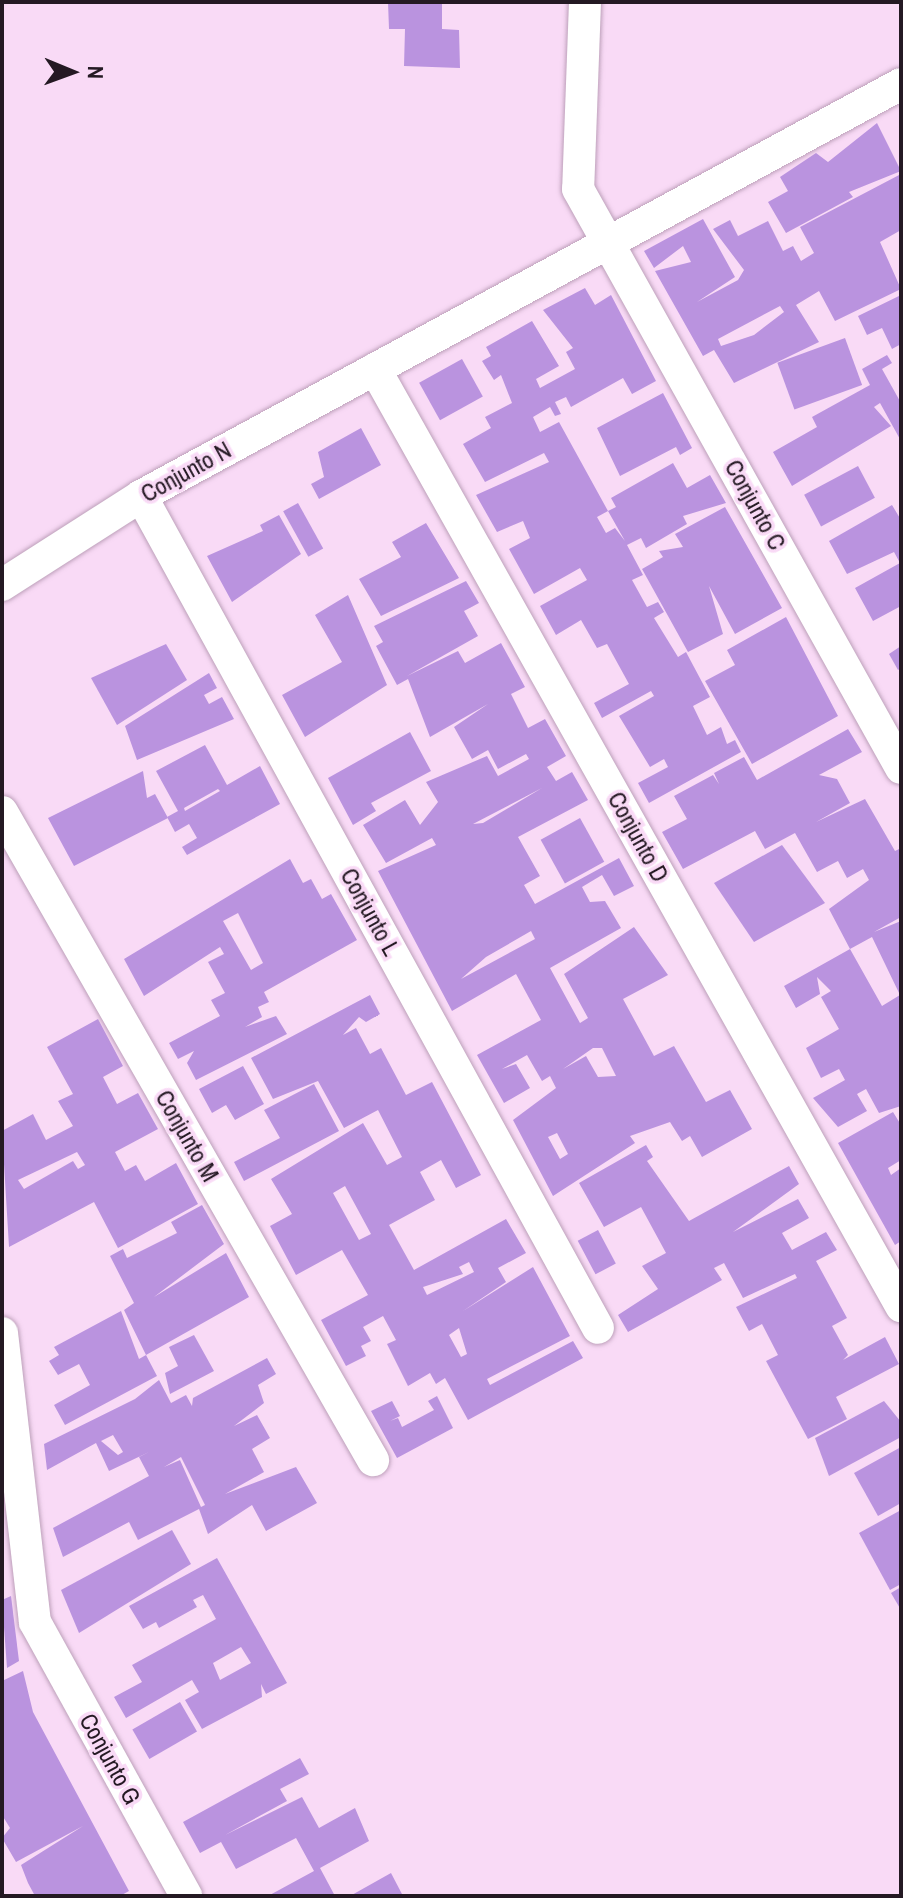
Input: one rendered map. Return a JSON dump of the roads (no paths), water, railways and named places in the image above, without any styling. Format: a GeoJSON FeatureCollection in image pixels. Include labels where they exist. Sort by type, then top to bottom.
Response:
{"type":"FeatureCollection","features":[{"type":"Feature","properties":{"kind":"street","name":"Conjunto C"},"geometry":{"type":"LineString","coordinates":[[585,2],[578,189],[901,768]]}},
{"type":"Feature","properties":{"kind":"street","name":"Conjunto N"},"geometry":{"type":"LineString","coordinates":[[2,585],[141,496],[610,242],[898,92]]}},
{"type":"Feature","properties":{"kind":"street","name":"Conjunto D"},"geometry":{"type":"LineString","coordinates":[[375,369],[901,1306]]}},
{"type":"Feature","properties":{"kind":"street","name":"Conjunto L"},"geometry":{"type":"LineString","coordinates":[[141,496],[598,1328]]}},
{"type":"Feature","properties":{"kind":"street","name":"Conjunto M"},"geometry":{"type":"LineString","coordinates":[[2,812],[373,1460]]}},
{"type":"Feature","properties":{"kind":"street","name":"Conjunto G"},"geometry":{"type":"LineString","coordinates":[[2,1333],[35,1622],[186,1896]]}}]}
